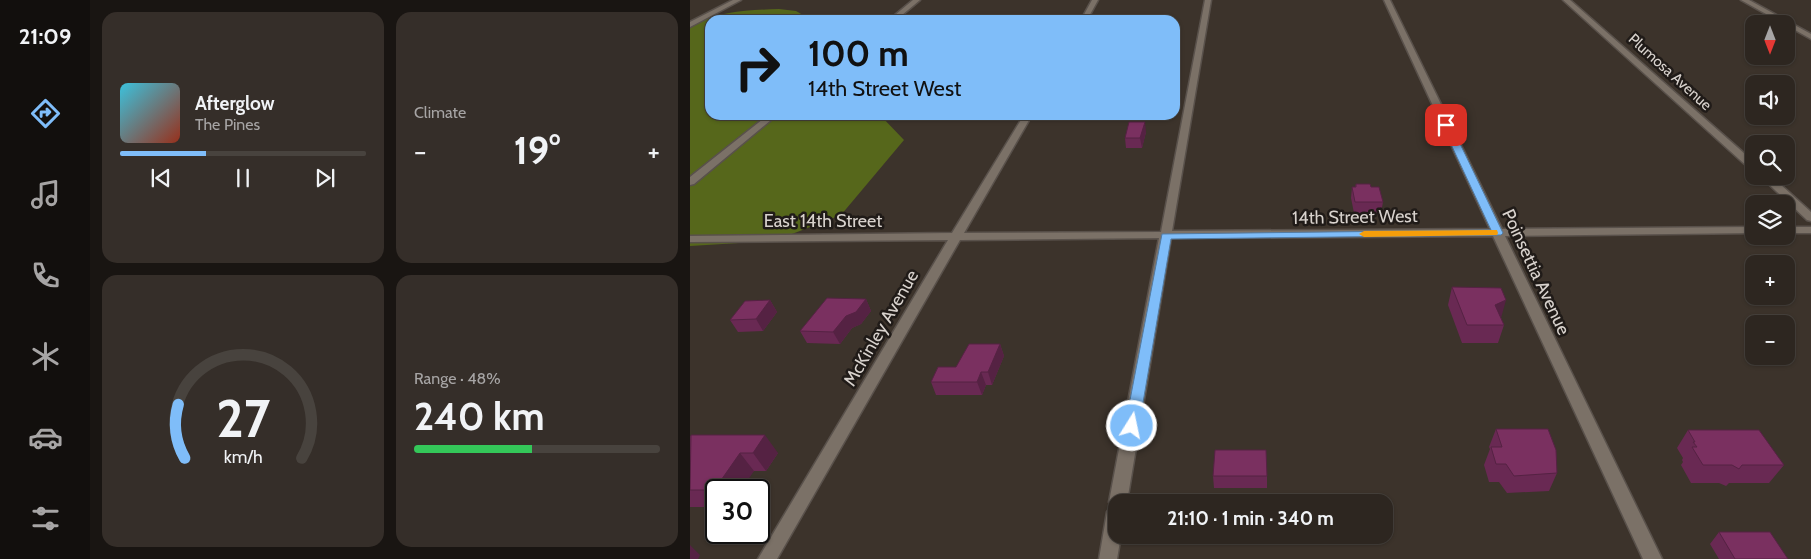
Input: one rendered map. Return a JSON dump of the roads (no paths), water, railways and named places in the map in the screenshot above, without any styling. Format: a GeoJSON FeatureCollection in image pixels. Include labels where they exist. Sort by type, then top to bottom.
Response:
{"type":"FeatureCollection","features":[{"type":"Feature","properties":{"kind":"street"},"geometry":{"type":"LineString","coordinates":[[709,15],[738,0]]}},
{"type":"Feature","properties":{"kind":"street"},"geometry":{"type":"LineString","coordinates":[[898,15],[917,0]]}},
{"type":"Feature","properties":{"kind":"street"},"geometry":{"type":"LineString","coordinates":[[1087,15],[1095,0]]}},
{"type":"Feature","properties":{"kind":"street"},"geometry":{"type":"LineString","coordinates":[[1119,494],[1208,0]]}},
{"type":"Feature","properties":{"kind":"street","name":"Poinsettia Avenue"},"geometry":{"type":"LineString","coordinates":[[1387,0],[1652,559]]}},
{"type":"Feature","properties":{"kind":"street","name":"Plumosa Avenue"},"geometry":{"type":"LineString","coordinates":[[1566,0],[1745,158]]}},
{"type":"Feature","properties":{"kind":"street"},"geometry":{"type":"LineString","coordinates":[[1744,0],[1811,37]]}},
{"type":"Feature","properties":{"kind":"street"},"geometry":{"type":"LineString","coordinates":[[690,25],[705,17]]}},
{"type":"Feature","properties":{"kind":"street"},"geometry":{"type":"LineString","coordinates":[[690,182],[767,120]]}},
{"type":"Feature","properties":{"kind":"street","name":"McKinley Avenue"},"geometry":{"type":"LineString","coordinates":[[767,559],[1025,120]]}},
{"type":"Feature","properties":{"kind":"street"},"geometry":{"type":"LineString","coordinates":[[1775,185],[1811,218]]}},
{"type":"Feature","properties":{"kind":"street","name":"14th Street West"},"geometry":{"type":"LineString","coordinates":[[956,238],[1745,230]]}},
{"type":"Feature","properties":{"kind":"street"},"geometry":{"type":"LineString","coordinates":[[1795,230],[1811,230]]}},
{"type":"Feature","properties":{"kind":"street","name":"East 14th Street"},"geometry":{"type":"LineString","coordinates":[[690,239],[956,238]]}},
{"type":"Feature","properties":{"kind":"street"},"geometry":{"type":"LineString","coordinates":[[1108,559],[1111,544]]}}]}
